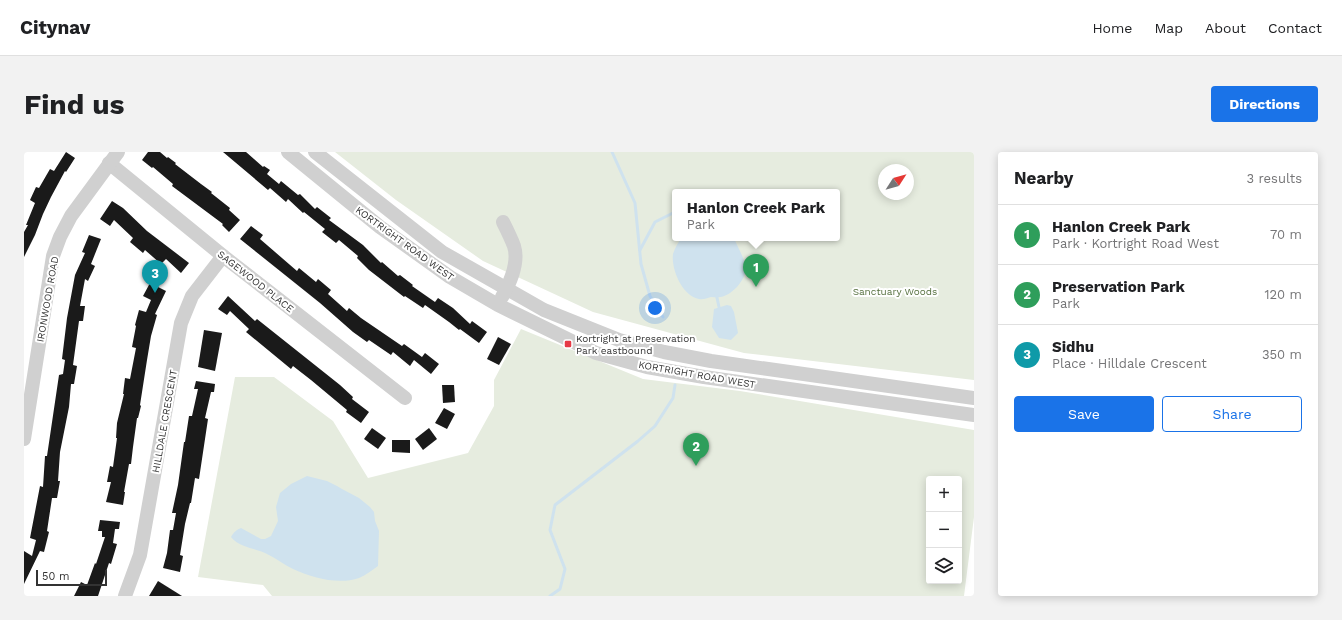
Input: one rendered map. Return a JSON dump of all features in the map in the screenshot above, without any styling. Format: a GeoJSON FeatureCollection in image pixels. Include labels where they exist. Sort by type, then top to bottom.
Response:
{"type":"FeatureCollection","features":[{"type":"Feature","properties":{"kind":"street","name":"IRONWOOD ROAD"},"geometry":{"type":"LineString","coordinates":[[24,439],[53,256],[71,216],[118,152]]}},
{"type":"Feature","properties":{"kind":"street","name":"KORTRIGHT ROAD WEST"},"geometry":{"type":"LineString","coordinates":[[288,152],[380,228],[450,277],[498,305],[596,353],[646,367],[711,378],[974,415]]}},
{"type":"Feature","properties":{"kind":"street","name":"KORTRIGHT ROAD WEST"},"geometry":{"type":"LineString","coordinates":[[315,152],[442,252],[506,290],[544,310],[619,340],[664,352],[711,361],[974,398]]}},
{"type":"Feature","properties":{"kind":"street","name":"SAGEWOOD PLACE"},"geometry":{"type":"LineString","coordinates":[[109,163],[224,256],[405,398]]}},
{"type":"Feature","properties":{"kind":"street"},"geometry":{"type":"LineString","coordinates":[[498,305],[506,290],[516,263],[514,247],[503,222]]}},
{"type":"Feature","properties":{"kind":"street","name":"HILLDALE CRESCENT"},"geometry":{"type":"LineString","coordinates":[[125,596],[140,555],[181,323],[192,296],[224,256]]}},
{"type":"Feature","properties":{"kind":"green space","name":"Sanctuary Woods"},"geometry":{"type":"Polygon","coordinates":[[[335,152],[974,152],[974,380],[744,353],[593,312],[483,261],[396,200],[335,152]]]}},
{"type":"Feature","properties":{"kind":"green space"},"geometry":{"type":"Polygon","coordinates":[[[521,329],[643,379],[740,391],[974,430],[974,517],[964,596],[272,596],[263,585],[198,577],[235,377],[274,377],[333,421],[368,478],[468,453],[494,406],[494,380],[521,329]]]}},
{"type":"Feature","properties":{"kind":"water"},"geometry":{"type":"Polygon","coordinates":[[[680,241],[735,241],[746,266],[743,278],[733,291],[724,296],[702,299],[693,297],[687,293],[679,281],[674,267],[673,254],[680,241]]]}},
{"type":"Feature","properties":{"kind":"water"},"geometry":{"type":"Polygon","coordinates":[[[727,305],[731,306],[734,312],[738,333],[731,340],[719,338],[712,327],[714,309],[727,305]]]}},
{"type":"Feature","properties":{"kind":"water"},"geometry":{"type":"Polygon","coordinates":[[[307,476],[327,481],[337,486],[359,498],[374,512],[375,521],[379,531],[378,566],[359,578],[343,581],[326,580],[293,569],[267,554],[243,546],[231,537],[235,531],[241,528],[261,539],[271,536],[278,521],[276,507],[280,493],[291,484],[307,476]]]}},
{"type":"Feature","properties":{"kind":"building"},"geometry":{"type":"Polygon","coordinates":[[[66,152],[75,158],[66,172],[65,171],[51,197],[24,257],[24,232],[28,225],[26,225],[35,203],[30,200],[36,187],[39,188],[50,169],[54,171],[66,152]]]}},
{"type":"Feature","properties":{"kind":"building"},"geometry":{"type":"Polygon","coordinates":[[[148,152],[160,152],[167,158],[168,157],[212,192],[211,193],[230,208],[229,210],[240,220],[229,232],[222,225],[223,224],[172,186],[173,184],[142,160],[148,152]]]}},
{"type":"Feature","properties":{"kind":"building"},"geometry":{"type":"Polygon","coordinates":[[[223,152],[246,152],[263,167],[264,166],[270,170],[267,174],[279,184],[281,181],[298,195],[300,194],[315,209],[317,207],[331,218],[329,220],[363,245],[381,263],[382,262],[398,276],[400,275],[413,285],[412,286],[435,302],[438,298],[453,308],[470,324],[472,321],[487,332],[479,343],[425,305],[423,308],[405,296],[404,297],[369,270],[357,258],[358,256],[339,240],[336,243],[322,232],[325,229],[304,212],[303,213],[288,199],[286,202],[270,188],[268,190],[223,152]]]}},
{"type":"Feature","properties":{"kind":"building"},"geometry":{"type":"Polygon","coordinates":[[[112,201],[123,208],[147,231],[189,263],[181,273],[166,259],[161,264],[145,250],[143,253],[130,242],[133,238],[114,220],[110,226],[100,219],[112,201]]]}},
{"type":"Feature","properties":{"kind":"building"},"geometry":{"type":"Polygon","coordinates":[[[251,226],[263,235],[260,239],[297,271],[299,268],[316,282],[318,279],[331,290],[328,294],[347,311],[349,308],[402,346],[404,344],[422,357],[425,353],[439,364],[431,374],[414,360],[410,366],[393,352],[391,355],[369,340],[367,342],[353,332],[320,303],[240,239],[251,226]]]}},
{"type":"Feature","properties":{"kind":"building"},"geometry":{"type":"Polygon","coordinates":[[[89,235],[101,239],[91,264],[95,266],[88,281],[85,279],[80,306],[85,306],[83,321],[79,321],[73,365],[77,366],[74,384],[71,384],[69,407],[60,452],[58,481],[60,481],[57,498],[52,498],[47,531],[49,532],[44,552],[40,551],[24,584],[24,551],[32,556],[36,540],[30,538],[40,486],[43,487],[45,456],[47,456],[59,375],[63,374],[65,360],[62,359],[67,318],[75,275],[85,253],[82,252],[89,235]]]}},
{"type":"Feature","properties":{"kind":"building"},"geometry":{"type":"Polygon","coordinates":[[[150,283],[166,291],[155,314],[157,315],[151,336],[141,406],[137,418],[131,464],[129,464],[123,505],[106,502],[111,482],[107,482],[110,466],[113,467],[117,438],[117,423],[124,394],[125,378],[130,379],[136,348],[132,347],[135,325],[139,310],[146,312],[151,300],[143,296],[150,283]]]}},
{"type":"Feature","properties":{"kind":"building"},"geometry":{"type":"Polygon","coordinates":[[[228,296],[255,321],[257,319],[340,385],[353,397],[352,399],[369,412],[361,423],[346,412],[347,410],[311,380],[293,366],[291,369],[246,332],[249,329],[230,311],[227,315],[218,309],[228,296]]]}},
{"type":"Feature","properties":{"kind":"building"},"geometry":{"type":"Polygon","coordinates":[[[204,330],[222,333],[215,371],[198,367],[204,330]]]}},
{"type":"Feature","properties":{"kind":"building"},"geometry":{"type":"Polygon","coordinates":[[[498,337],[511,344],[499,365],[487,359],[498,337]]]}},
{"type":"Feature","properties":{"kind":"building"},"geometry":{"type":"Polygon","coordinates":[[[196,381],[215,384],[214,392],[211,392],[205,418],[208,419],[199,479],[195,478],[191,503],[185,524],[180,555],[183,556],[180,572],[163,568],[167,553],[170,530],[173,530],[176,513],[172,513],[189,416],[192,416],[198,389],[194,389],[196,381]]]}},
{"type":"Feature","properties":{"kind":"building"},"geometry":{"type":"Polygon","coordinates":[[[442,385],[454,385],[455,402],[443,403],[442,385]]]}},
{"type":"Feature","properties":{"kind":"building"},"geometry":{"type":"Polygon","coordinates":[[[444,408],[455,414],[447,429],[435,423],[444,408]]]}},
{"type":"Feature","properties":{"kind":"building"},"geometry":{"type":"Polygon","coordinates":[[[372,428],[386,438],[378,449],[364,439],[372,428]]]}},
{"type":"Feature","properties":{"kind":"building"},"geometry":{"type":"Polygon","coordinates":[[[429,428],[437,439],[423,450],[415,439],[429,428]]]}},
{"type":"Feature","properties":{"kind":"building"},"geometry":{"type":"Polygon","coordinates":[[[392,440],[410,440],[410,453],[392,452],[392,440]]]}},
{"type":"Feature","properties":{"kind":"building"},"geometry":{"type":"Polygon","coordinates":[[[100,520],[120,522],[119,529],[115,529],[113,543],[117,544],[111,564],[109,563],[98,596],[74,596],[81,582],[87,585],[95,563],[96,564],[105,537],[102,537],[102,531],[98,531],[100,520]]]}},
{"type":"Feature","properties":{"kind":"building"},"geometry":{"type":"Polygon","coordinates":[[[158,581],[182,596],[149,596],[158,581]]]}},
{"type":"Feature","properties":{"kind":"waterway"},"geometry":{"type":"LineString","coordinates":[[612,152],[635,203],[641,264],[650,296],[663,317]]}},
{"type":"Feature","properties":{"kind":"waterway"},"geometry":{"type":"LineString","coordinates":[[640,250],[655,222],[672,214]]}},
{"type":"Feature","properties":{"kind":"waterway"},"geometry":{"type":"LineString","coordinates":[[716,293],[719,307]]}},
{"type":"Feature","properties":{"kind":"waterway"},"geometry":{"type":"LineString","coordinates":[[550,596],[560,589],[565,569],[550,530],[555,505],[638,441],[655,426],[673,398],[675,385]]}},
{"type":"Feature","properties":{"kind":"place","name":"Hanlon Creek Park"},"geometry":{"type":"Point","coordinates":[756,287]}},
{"type":"Feature","properties":{"kind":"place","name":"Sidhu"},"geometry":{"type":"Point","coordinates":[155,293]}},
{"type":"Feature","properties":{"kind":"place","name":"Kortright at Preservation Park eastbound"},"geometry":{"type":"Point","coordinates":[568,344]}},
{"type":"Feature","properties":{"kind":"place","name":"Preservation Park"},"geometry":{"type":"Point","coordinates":[696,466]}}]}
